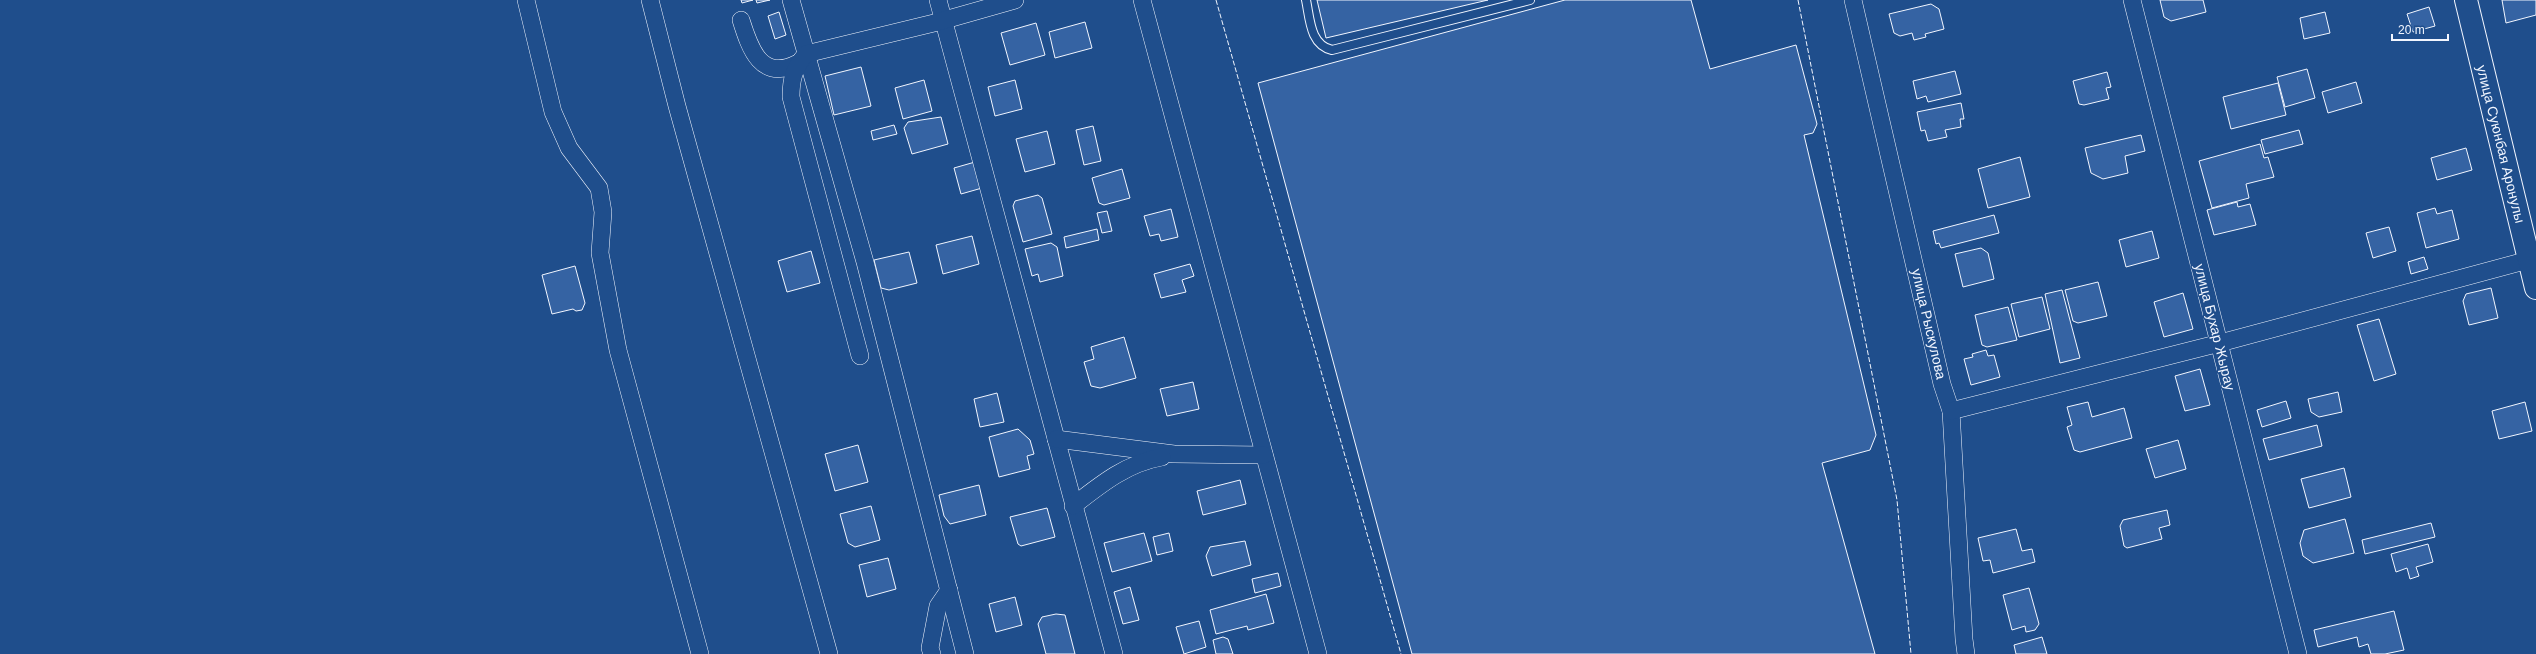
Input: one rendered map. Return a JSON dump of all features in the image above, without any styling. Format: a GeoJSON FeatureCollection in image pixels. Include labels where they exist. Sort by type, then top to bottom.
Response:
{"type":"FeatureCollection","features":[{"type":"Feature","properties":{"kind":"street"},"geometry":{"type":"LineString","coordinates":[[526,0],[553,112],[569,148],[599,188],[603,212],[600,253],[618,350],[700,654]]}},
{"type":"Feature","properties":{"kind":"street"},"geometry":{"type":"LineString","coordinates":[[650,0],[829,654]]}},
{"type":"Feature","properties":{"kind":"street"},"geometry":{"type":"LineString","coordinates":[[792,0],[802,59],[865,262],[965,654]]}},
{"type":"Feature","properties":{"kind":"street"},"geometry":{"type":"LineString","coordinates":[[938,0],[1114,654]]}},
{"type":"Feature","properties":{"kind":"street"},"geometry":{"type":"LineString","coordinates":[[741,20],[749,44],[761,62],[775,70],[789,68],[802,59],[1015,0]]}},
{"type":"Feature","properties":{"kind":"street"},"geometry":{"type":"LineString","coordinates":[[1142,0],[1318,654]]}},
{"type":"Feature","properties":{"kind":"street","name":"улица Рыскулова"},"geometry":{"type":"LineString","coordinates":[[1853,0],[1942,384],[1951,411],[1966,654]]}},
{"type":"Feature","properties":{"kind":"street","name":"улица Бухар Жырау"},"geometry":{"type":"LineString","coordinates":[[2132,0],[2298,654]]}},
{"type":"Feature","properties":{"kind":"street","name":"улица Суюнбая Аронулы"},"geometry":{"type":"LineString","coordinates":[[2466,0],[2532,259],[2536,288]]}},
{"type":"Feature","properties":{"kind":"street"},"geometry":{"type":"LineString","coordinates":[[802,59],[791,79],[791,97],[860,356]]}},
{"type":"Feature","properties":{"kind":"street"},"geometry":{"type":"LineString","coordinates":[[1951,411],[2220,342],[2532,259]]}},
{"type":"Feature","properties":{"kind":"street"},"geometry":{"type":"LineString","coordinates":[[1056,439],[1174,454],[1264,455]]}},
{"type":"Feature","properties":{"kind":"street"},"geometry":{"type":"LineString","coordinates":[[1073,506],[1114,475],[1146,460],[1174,454]]}},
{"type":"Feature","properties":{"kind":"street"},"geometry":{"type":"LineString","coordinates":[[932,654],[930,648],[933,625],[938,606],[948,590]]}},
{"type":"Feature","properties":{"kind":"lane"},"geometry":{"type":"LineString","coordinates":[[1306,0],[1316,42],[1321,48],[1332,50],[1530,0]]}},
{"type":"Feature","properties":{"kind":"building"},"geometry":{"type":"Polygon","coordinates":[[[741,0],[753,0],[742,3],[741,0]]]}},
{"type":"Feature","properties":{"kind":"building"},"geometry":{"type":"Polygon","coordinates":[[[756,0],[770,0],[757,3],[756,0]]]}},
{"type":"Feature","properties":{"kind":"building"},"geometry":{"type":"Polygon","coordinates":[[[1317,0],[1488,0],[1326,38],[1317,0]]]}},
{"type":"Feature","properties":{"kind":"building"},"geometry":{"type":"Polygon","coordinates":[[[1565,0],[1691,0],[1710,69],[1796,45],[1817,124],[1813,133],[1804,135],[1876,435],[1870,450],[1822,463],[1875,654],[1412,654],[1258,83],[1565,0]]]}},
{"type":"Feature","properties":{"kind":"building"},"geometry":{"type":"Polygon","coordinates":[[[2160,0],[2203,0],[2206,12],[2171,21],[2164,17],[2160,0]]]}},
{"type":"Feature","properties":{"kind":"building"},"geometry":{"type":"Polygon","coordinates":[[[2502,0],[2536,0],[2536,15],[2506,23],[2502,0]]]}},
{"type":"Feature","properties":{"kind":"building"},"geometry":{"type":"Polygon","coordinates":[[[1931,4],[1939,9],[1944,29],[1925,34],[1926,37],[1914,40],[1912,33],[1900,36],[1894,33],[1889,14],[1931,4]]]}},
{"type":"Feature","properties":{"kind":"building"},"geometry":{"type":"Polygon","coordinates":[[[2429,7],[2435,26],[2413,32],[2407,14],[2429,7]]]}},
{"type":"Feature","properties":{"kind":"building"},"geometry":{"type":"Polygon","coordinates":[[[779,12],[786,35],[775,39],[768,16],[779,12]]]}},
{"type":"Feature","properties":{"kind":"building"},"geometry":{"type":"Polygon","coordinates":[[[2325,12],[2330,33],[2304,39],[2300,18],[2325,12]]]}},
{"type":"Feature","properties":{"kind":"building"},"geometry":{"type":"Polygon","coordinates":[[[1085,22],[1092,48],[1055,58],[1049,32],[1085,22]]]}},
{"type":"Feature","properties":{"kind":"building"},"geometry":{"type":"Polygon","coordinates":[[[1036,23],[1045,55],[1010,65],[1001,33],[1036,23]]]}},
{"type":"Feature","properties":{"kind":"building"},"geometry":{"type":"Polygon","coordinates":[[[861,67],[871,106],[834,115],[825,76],[861,67]]]}},
{"type":"Feature","properties":{"kind":"building"},"geometry":{"type":"Polygon","coordinates":[[[2307,69],[2315,98],[2285,107],[2277,77],[2307,69]]]}},
{"type":"Feature","properties":{"kind":"building"},"geometry":{"type":"Polygon","coordinates":[[[1955,71],[1961,94],[1928,102],[1926,96],[1917,99],[1913,81],[1955,71]]]}},
{"type":"Feature","properties":{"kind":"building"},"geometry":{"type":"Polygon","coordinates":[[[2107,72],[2111,87],[2106,88],[2109,99],[2084,105],[2079,104],[2073,81],[2107,72]]]}},
{"type":"Feature","properties":{"kind":"building"},"geometry":{"type":"Polygon","coordinates":[[[924,80],[932,111],[903,119],[895,88],[924,80]]]}},
{"type":"Feature","properties":{"kind":"building"},"geometry":{"type":"Polygon","coordinates":[[[1015,80],[1022,109],[995,116],[988,87],[1015,80]]]}},
{"type":"Feature","properties":{"kind":"building"},"geometry":{"type":"Polygon","coordinates":[[[2356,82],[2362,103],[2328,113],[2322,92],[2356,82]]]}},
{"type":"Feature","properties":{"kind":"building"},"geometry":{"type":"Polygon","coordinates":[[[2278,83],[2286,115],[2231,129],[2223,97],[2278,83]]]}},
{"type":"Feature","properties":{"kind":"building"},"geometry":{"type":"Polygon","coordinates":[[[1961,103],[1964,119],[1960,119],[1961,127],[1945,130],[1947,137],[1928,141],[1925,130],[1921,131],[1917,112],[1961,103]]]}},
{"type":"Feature","properties":{"kind":"building"},"geometry":{"type":"Polygon","coordinates":[[[941,117],[948,144],[912,154],[904,128],[908,122],[941,117]]]}},
{"type":"Feature","properties":{"kind":"building"},"geometry":{"type":"Polygon","coordinates":[[[894,125],[897,134],[873,140],[871,131],[894,125]]]}},
{"type":"Feature","properties":{"kind":"building"},"geometry":{"type":"Polygon","coordinates":[[[1093,126],[1101,161],[1084,165],[1076,130],[1093,126]]]}},
{"type":"Feature","properties":{"kind":"building"},"geometry":{"type":"Polygon","coordinates":[[[2299,130],[2303,144],[2265,154],[2261,140],[2299,130]]]}},
{"type":"Feature","properties":{"kind":"building"},"geometry":{"type":"Polygon","coordinates":[[[1047,131],[1055,164],[1025,172],[1016,139],[1047,131]]]}},
{"type":"Feature","properties":{"kind":"building"},"geometry":{"type":"Polygon","coordinates":[[[2141,135],[2145,151],[2125,156],[2128,173],[2103,179],[2091,173],[2085,148],[2141,135]]]}},
{"type":"Feature","properties":{"kind":"building"},"geometry":{"type":"Polygon","coordinates":[[[2260,144],[2264,158],[2268,157],[2274,177],[2246,184],[2249,198],[2212,208],[2199,161],[2260,144]]]}},
{"type":"Feature","properties":{"kind":"building"},"geometry":{"type":"Polygon","coordinates":[[[2466,148],[2472,170],[2437,180],[2431,158],[2466,148]]]}},
{"type":"Feature","properties":{"kind":"building"},"geometry":{"type":"Polygon","coordinates":[[[2020,157],[2030,197],[1988,208],[1978,169],[2020,157]]]}},
{"type":"Feature","properties":{"kind":"building"},"geometry":{"type":"Polygon","coordinates":[[[975,162],[982,188],[961,194],[954,168],[975,162]]]}},
{"type":"Feature","properties":{"kind":"building"},"geometry":{"type":"Polygon","coordinates":[[[1122,169],[1130,198],[1104,205],[1099,203],[1092,178],[1122,169]]]}},
{"type":"Feature","properties":{"kind":"building"},"geometry":{"type":"Polygon","coordinates":[[[1038,195],[1042,198],[1052,234],[1023,242],[1013,206],[1015,201],[1038,195]]]}},
{"type":"Feature","properties":{"kind":"building"},"geometry":{"type":"Polygon","coordinates":[[[2237,202],[2238,207],[2250,204],[2256,225],[2214,235],[2207,210],[2237,202]]]}},
{"type":"Feature","properties":{"kind":"building"},"geometry":{"type":"Polygon","coordinates":[[[2435,208],[2437,214],[2452,210],[2459,239],[2426,248],[2417,213],[2435,208]]]}},
{"type":"Feature","properties":{"kind":"building"},"geometry":{"type":"Polygon","coordinates":[[[1171,209],[1178,237],[1161,241],[1159,234],[1150,236],[1144,216],[1171,209]]]}},
{"type":"Feature","properties":{"kind":"building"},"geometry":{"type":"Polygon","coordinates":[[[1107,211],[1112,231],[1102,233],[1097,213],[1107,211]]]}},
{"type":"Feature","properties":{"kind":"building"},"geometry":{"type":"Polygon","coordinates":[[[1994,215],[1999,233],[1941,248],[1939,243],[1936,244],[1933,231],[1994,215]]]}},
{"type":"Feature","properties":{"kind":"building"},"geometry":{"type":"Polygon","coordinates":[[[2389,227],[2396,251],[2373,258],[2366,233],[2389,227]]]}},
{"type":"Feature","properties":{"kind":"building"},"geometry":{"type":"Polygon","coordinates":[[[1097,229],[1099,240],[1066,248],[1064,237],[1097,229]]]}},
{"type":"Feature","properties":{"kind":"building"},"geometry":{"type":"Polygon","coordinates":[[[2152,231],[2159,258],[2126,267],[2119,240],[2152,231]]]}},
{"type":"Feature","properties":{"kind":"building"},"geometry":{"type":"Polygon","coordinates":[[[972,236],[979,264],[943,274],[936,245],[972,236]]]}},
{"type":"Feature","properties":{"kind":"building"},"geometry":{"type":"Polygon","coordinates":[[[1051,243],[1057,247],[1063,276],[1040,282],[1038,274],[1032,276],[1025,249],[1051,243]]]}},
{"type":"Feature","properties":{"kind":"building"},"geometry":{"type":"Polygon","coordinates":[[[1981,248],[1988,253],[1994,279],[1963,287],[1955,254],[1981,248]]]}},
{"type":"Feature","properties":{"kind":"building"},"geometry":{"type":"Polygon","coordinates":[[[811,251],[820,283],[787,292],[778,261],[811,251]]]}},
{"type":"Feature","properties":{"kind":"building"},"geometry":{"type":"Polygon","coordinates":[[[909,252],[917,283],[889,290],[881,288],[874,260],[909,252]]]}},
{"type":"Feature","properties":{"kind":"building"},"geometry":{"type":"Polygon","coordinates":[[[2424,257],[2428,269],[2411,274],[2408,262],[2424,257]]]}},
{"type":"Feature","properties":{"kind":"building"},"geometry":{"type":"Polygon","coordinates":[[[1190,264],[1194,276],[1182,280],[1186,292],[1161,298],[1154,274],[1190,264]]]}},
{"type":"Feature","properties":{"kind":"building"},"geometry":{"type":"Polygon","coordinates":[[[575,266],[585,303],[582,310],[576,311],[573,309],[552,314],[542,275],[575,266]]]}},
{"type":"Feature","properties":{"kind":"building"},"geometry":{"type":"Polygon","coordinates":[[[2098,282],[2107,316],[2078,323],[2073,321],[2065,290],[2098,282]]]}},
{"type":"Feature","properties":{"kind":"building"},"geometry":{"type":"Polygon","coordinates":[[[2491,288],[2498,318],[2469,325],[2463,301],[2466,294],[2491,288]]]}},
{"type":"Feature","properties":{"kind":"building"},"geometry":{"type":"Polygon","coordinates":[[[2062,290],[2080,358],[2060,363],[2045,294],[2062,290]]]}},
{"type":"Feature","properties":{"kind":"building"},"geometry":{"type":"Polygon","coordinates":[[[2183,293],[2193,329],[2164,337],[2154,302],[2183,293]]]}},
{"type":"Feature","properties":{"kind":"building"},"geometry":{"type":"Polygon","coordinates":[[[2042,297],[2050,329],[2019,337],[2011,304],[2042,297]]]}},
{"type":"Feature","properties":{"kind":"building"},"geometry":{"type":"Polygon","coordinates":[[[2008,307],[2017,340],[1987,347],[1982,345],[1975,315],[2008,307]]]}},
{"type":"Feature","properties":{"kind":"building"},"geometry":{"type":"Polygon","coordinates":[[[2379,319],[2396,374],[2374,381],[2357,325],[2379,319]]]}},
{"type":"Feature","properties":{"kind":"building"},"geometry":{"type":"Polygon","coordinates":[[[1124,337],[1136,378],[1100,388],[1091,386],[1084,362],[1094,359],[1091,347],[1124,337]]]}},
{"type":"Feature","properties":{"kind":"building"},"geometry":{"type":"Polygon","coordinates":[[[1986,350],[1988,356],[1994,355],[2000,377],[1971,385],[1964,359],[1973,357],[1972,354],[1986,350]]]}},
{"type":"Feature","properties":{"kind":"building"},"geometry":{"type":"Polygon","coordinates":[[[2200,369],[2210,405],[2185,411],[2175,376],[2200,369]]]}},
{"type":"Feature","properties":{"kind":"building"},"geometry":{"type":"Polygon","coordinates":[[[1193,382],[1199,409],[1167,416],[1160,389],[1193,382]]]}},
{"type":"Feature","properties":{"kind":"building"},"geometry":{"type":"Polygon","coordinates":[[[2338,392],[2342,412],[2319,417],[2311,412],[2308,399],[2338,392]]]}},
{"type":"Feature","properties":{"kind":"building"},"geometry":{"type":"Polygon","coordinates":[[[997,393],[1004,422],[980,427],[974,399],[997,393]]]}},
{"type":"Feature","properties":{"kind":"building"},"geometry":{"type":"Polygon","coordinates":[[[2286,401],[2291,418],[2262,427],[2257,410],[2286,401]]]}},
{"type":"Feature","properties":{"kind":"building"},"geometry":{"type":"Polygon","coordinates":[[[2088,402],[2092,417],[2124,408],[2132,438],[2080,452],[2074,450],[2067,427],[2072,425],[2067,407],[2088,402]]]}},
{"type":"Feature","properties":{"kind":"building"},"geometry":{"type":"Polygon","coordinates":[[[2525,402],[2532,431],[2499,439],[2492,411],[2525,402]]]}},
{"type":"Feature","properties":{"kind":"building"},"geometry":{"type":"Polygon","coordinates":[[[2317,425],[2322,446],[2269,460],[2263,439],[2317,425]]]}},
{"type":"Feature","properties":{"kind":"building"},"geometry":{"type":"Polygon","coordinates":[[[1018,429],[1030,440],[1034,454],[1027,456],[1030,469],[999,477],[989,437],[1018,429]]]}},
{"type":"Feature","properties":{"kind":"building"},"geometry":{"type":"Polygon","coordinates":[[[2178,440],[2186,469],[2155,478],[2146,449],[2178,440]]]}},
{"type":"Feature","properties":{"kind":"building"},"geometry":{"type":"Polygon","coordinates":[[[858,445],[868,482],[835,491],[825,454],[858,445]]]}},
{"type":"Feature","properties":{"kind":"building"},"geometry":{"type":"Polygon","coordinates":[[[2344,468],[2351,497],[2309,508],[2301,479],[2344,468]]]}},
{"type":"Feature","properties":{"kind":"building"},"geometry":{"type":"Polygon","coordinates":[[[1240,480],[1246,504],[1203,515],[1197,491],[1240,480]]]}},
{"type":"Feature","properties":{"kind":"building"},"geometry":{"type":"Polygon","coordinates":[[[979,485],[986,515],[950,524],[944,516],[939,495],[979,485]]]}},
{"type":"Feature","properties":{"kind":"building"},"geometry":{"type":"Polygon","coordinates":[[[871,506],[880,540],[855,547],[848,543],[840,514],[871,506]]]}},
{"type":"Feature","properties":{"kind":"building"},"geometry":{"type":"Polygon","coordinates":[[[1047,508],[1055,537],[1021,546],[1018,544],[1010,517],[1047,508]]]}},
{"type":"Feature","properties":{"kind":"building"},"geometry":{"type":"Polygon","coordinates":[[[2167,510],[2170,525],[2159,528],[2162,539],[2127,548],[2124,546],[2120,526],[2123,520],[2167,510]]]}},
{"type":"Feature","properties":{"kind":"building"},"geometry":{"type":"Polygon","coordinates":[[[2345,519],[2354,553],[2313,563],[2303,556],[2300,543],[2304,530],[2345,519]]]}},
{"type":"Feature","properties":{"kind":"building"},"geometry":{"type":"Polygon","coordinates":[[[2431,523],[2435,537],[2365,554],[2362,540],[2431,523]]]}},
{"type":"Feature","properties":{"kind":"building"},"geometry":{"type":"Polygon","coordinates":[[[2016,529],[2022,551],[2032,549],[2035,562],[1993,573],[1990,560],[1983,561],[1978,538],[2016,529]]]}},
{"type":"Feature","properties":{"kind":"building"},"geometry":{"type":"Polygon","coordinates":[[[1144,533],[1152,561],[1112,572],[1104,543],[1144,533]]]}},
{"type":"Feature","properties":{"kind":"building"},"geometry":{"type":"Polygon","coordinates":[[[1169,533],[1173,551],[1157,555],[1153,537],[1169,533]]]}},
{"type":"Feature","properties":{"kind":"building"},"geometry":{"type":"Polygon","coordinates":[[[1245,541],[1251,565],[1212,576],[1206,556],[1210,547],[1245,541]]]}},
{"type":"Feature","properties":{"kind":"building"},"geometry":{"type":"Polygon","coordinates":[[[2428,544],[2433,562],[2416,567],[2419,576],[2410,579],[2407,568],[2396,572],[2391,554],[2428,544]]]}},
{"type":"Feature","properties":{"kind":"building"},"geometry":{"type":"Polygon","coordinates":[[[888,558],[896,589],[867,597],[859,565],[888,558]]]}},
{"type":"Feature","properties":{"kind":"building"},"geometry":{"type":"Polygon","coordinates":[[[1278,573],[1281,586],[1255,593],[1252,579],[1278,573]]]}},
{"type":"Feature","properties":{"kind":"building"},"geometry":{"type":"Polygon","coordinates":[[[1130,587],[1139,620],[1123,624],[1114,592],[1130,587]]]}},
{"type":"Feature","properties":{"kind":"building"},"geometry":{"type":"Polygon","coordinates":[[[2029,588],[2039,624],[2035,630],[2026,632],[2025,626],[2012,630],[2003,595],[2029,588]]]}},
{"type":"Feature","properties":{"kind":"building"},"geometry":{"type":"Polygon","coordinates":[[[1266,594],[1274,623],[1248,630],[1247,626],[1216,634],[1210,610],[1266,594]]]}},
{"type":"Feature","properties":{"kind":"building"},"geometry":{"type":"Polygon","coordinates":[[[1015,597],[1022,625],[996,632],[989,604],[1015,597]]]}},
{"type":"Feature","properties":{"kind":"building"},"geometry":{"type":"Polygon","coordinates":[[[2394,611],[2404,650],[2385,654],[2371,654],[2368,644],[2359,647],[2357,637],[2318,647],[2314,630],[2394,611]]]}},
{"type":"Feature","properties":{"kind":"building"},"geometry":{"type":"Polygon","coordinates":[[[1056,614],[1065,615],[1075,654],[1046,654],[1038,624],[1042,617],[1056,614]]]}},
{"type":"Feature","properties":{"kind":"building"},"geometry":{"type":"Polygon","coordinates":[[[1199,621],[1206,647],[1184,654],[1176,627],[1199,621]]]}},
{"type":"Feature","properties":{"kind":"building"},"geometry":{"type":"Polygon","coordinates":[[[1223,637],[1228,639],[1233,654],[1216,654],[1213,640],[1223,637]]]}},
{"type":"Feature","properties":{"kind":"building"},"geometry":{"type":"Polygon","coordinates":[[[2042,637],[2047,654],[2016,654],[2014,645],[2042,637]]]}},
{"type":"Feature","properties":{"kind":"fence"},"geometry":{"type":"LineString","coordinates":[[1216,0],[1401,654]]}},
{"type":"Feature","properties":{"kind":"fence"},"geometry":{"type":"LineString","coordinates":[[1798,0],[1897,500],[1911,654]]}}]}
